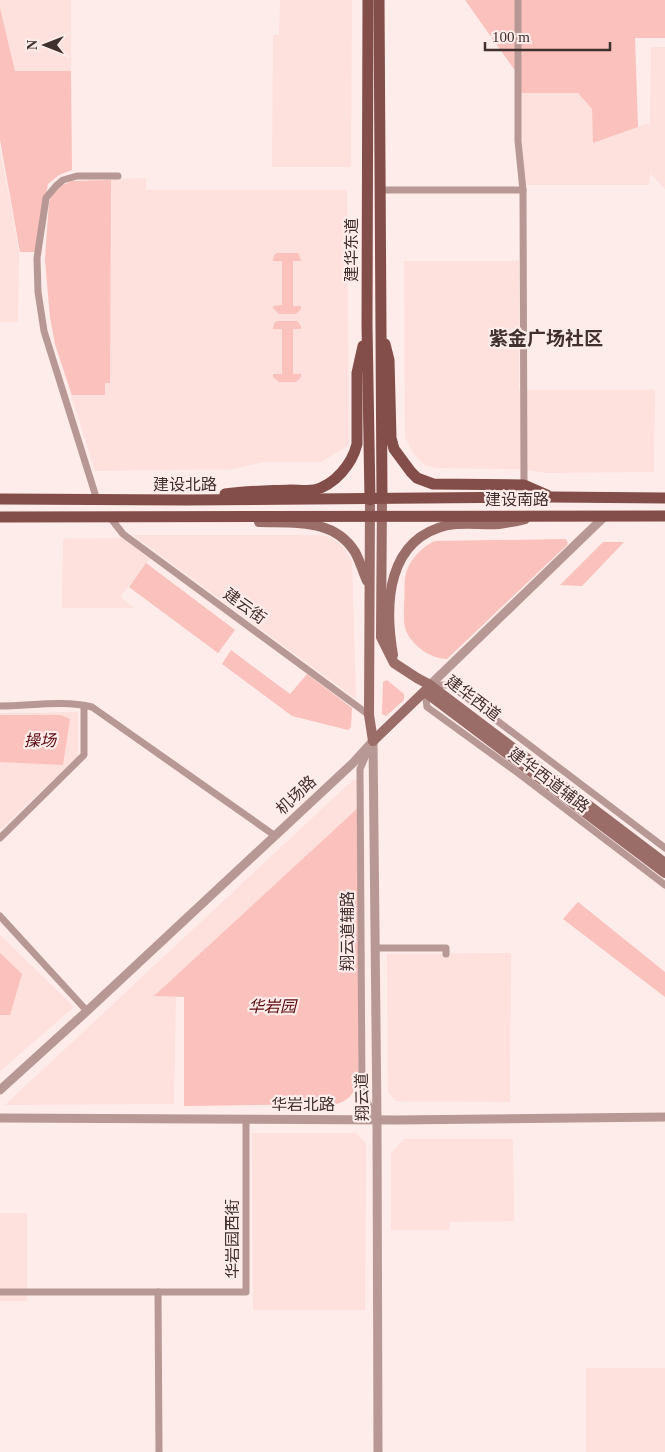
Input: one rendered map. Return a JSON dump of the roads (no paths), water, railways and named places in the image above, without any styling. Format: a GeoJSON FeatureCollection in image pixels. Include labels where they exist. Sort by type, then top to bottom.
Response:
{"type":"FeatureCollection","features":[{"type":"Feature","properties":{"kind":"main road","name":"建华东道"},"geometry":{"type":"LineString","coordinates":[[368,0],[367,324],[370,500]]}},
{"type":"Feature","properties":{"kind":"main road","name":"建华东道"},"geometry":{"type":"LineString","coordinates":[[379,0],[382,498]]}},
{"type":"Feature","properties":{"kind":"main road"},"geometry":{"type":"LineString","coordinates":[[186,500],[238,492],[314,490],[333,480],[342,472],[354,455],[357,444],[357,373],[367,324]]}},
{"type":"Feature","properties":{"kind":"main road"},"geometry":{"type":"LineString","coordinates":[[380,324],[389,360],[391,438],[394,449],[411,472],[417,478],[434,484],[494,483],[524,485],[550,497]]}},
{"type":"Feature","properties":{"kind":"main road","name":"建设南路"},"geometry":{"type":"LineString","coordinates":[[370,500],[382,498],[665,498]]}},
{"type":"Feature","properties":{"kind":"main road","name":"建华西道"},"geometry":{"type":"LineString","coordinates":[[382,498],[380,636],[394,663],[417,678],[665,873]]}},
{"type":"Feature","properties":{"kind":"main road","name":"建设北路"},"geometry":{"type":"LineString","coordinates":[[0,499],[370,500]]}},
{"type":"Feature","properties":{"kind":"main road"},"geometry":{"type":"LineString","coordinates":[[370,500],[368,715],[373,741]]}},
{"type":"Feature","properties":{"kind":"main road"},"geometry":{"type":"LineString","coordinates":[[196,516],[250,522],[312,523],[328,528],[347,542],[355,553],[369,587]]}},
{"type":"Feature","properties":{"kind":"main road","name":"建设北路"},"geometry":{"type":"LineString","coordinates":[[0,517],[369,516]]}},
{"type":"Feature","properties":{"kind":"main road","name":"建设南路"},"geometry":{"type":"LineString","coordinates":[[369,516],[665,516]]}},
{"type":"Feature","properties":{"kind":"main road"},"geometry":{"type":"LineString","coordinates":[[394,663],[389,635],[390,594],[395,571],[410,545],[425,534],[450,525],[500,524],[546,516]]}},
{"type":"Feature","properties":{"kind":"main road"},"geometry":{"type":"LineString","coordinates":[[410,707],[417,694],[417,678]]}},
{"type":"Feature","properties":{"kind":"main road","name":"建华西道"},"geometry":{"type":"LineString","coordinates":[[428,688],[665,863]]}},
{"type":"Feature","properties":{"kind":"main road","name":"机场路"},"geometry":{"type":"LineString","coordinates":[[373,741],[428,688]]}},
{"type":"Feature","properties":{"kind":"main road"},"geometry":{"type":"LineString","coordinates":[[368,715],[379,724],[387,727]]}},
{"type":"Feature","properties":{"kind":"street"},"geometry":{"type":"LineString","coordinates":[[518,0],[518,141],[523,190],[524,485]]}},
{"type":"Feature","properties":{"kind":"street"},"geometry":{"type":"LineString","coordinates":[[97,500],[44,331],[38,292],[37,258],[46,198],[56,186],[63,180],[77,176],[118,176]]}},
{"type":"Feature","properties":{"kind":"street"},"geometry":{"type":"LineString","coordinates":[[380,190],[523,190]]}},
{"type":"Feature","properties":{"kind":"street","name":"建云街"},"geometry":{"type":"LineString","coordinates":[[109,516],[123,534],[368,715]]}},
{"type":"Feature","properties":{"kind":"street","name":"机场路"},"geometry":{"type":"LineString","coordinates":[[428,688],[605,516]]}},
{"type":"Feature","properties":{"kind":"street","name":"建华西道辅路"},"geometry":{"type":"LineString","coordinates":[[665,848],[450,685],[428,688],[427,707],[518,773],[665,885]]}},
{"type":"Feature","properties":{"kind":"street"},"geometry":{"type":"LineString","coordinates":[[0,706],[60,703],[92,707],[274,835]]}},
{"type":"Feature","properties":{"kind":"street"},"geometry":{"type":"LineString","coordinates":[[0,838],[84,755],[84,706]]}},
{"type":"Feature","properties":{"kind":"street","name":"机场路"},"geometry":{"type":"LineString","coordinates":[[0,1090],[353,763],[373,741]]}},
{"type":"Feature","properties":{"kind":"street","name":"翔云道"},"geometry":{"type":"LineString","coordinates":[[373,741],[378,1452]]}},
{"type":"Feature","properties":{"kind":"street","name":"翔云道辅路"},"geometry":{"type":"LineString","coordinates":[[373,741],[360,769],[362,1094],[377,1120]]}},
{"type":"Feature","properties":{"kind":"street"},"geometry":{"type":"LineString","coordinates":[[0,916],[87,1011]]}},
{"type":"Feature","properties":{"kind":"street"},"geometry":{"type":"LineString","coordinates":[[375,948],[446,948],[446,954]]}},
{"type":"Feature","properties":{"kind":"street","name":"华岩北路"},"geometry":{"type":"LineString","coordinates":[[0,1118],[377,1120],[665,1117]]}},
{"type":"Feature","properties":{"kind":"street","name":"华岩园西街"},"geometry":{"type":"LineString","coordinates":[[158,1292],[246,1292],[246,1119]]}},
{"type":"Feature","properties":{"kind":"street"},"geometry":{"type":"LineString","coordinates":[[0,1292],[158,1292],[159,1452]]}},
{"type":"Feature","properties":{"kind":"district","name":"紫金广场社区"},"geometry":{"type":"Point","coordinates":[546,338]}},
{"type":"Feature","properties":{"kind":"park label","name":"操场"},"geometry":{"type":"Point","coordinates":[40,740]}},
{"type":"Feature","properties":{"kind":"park label","name":"华岩园"},"geometry":{"type":"Point","coordinates":[272,1006]}}]}
